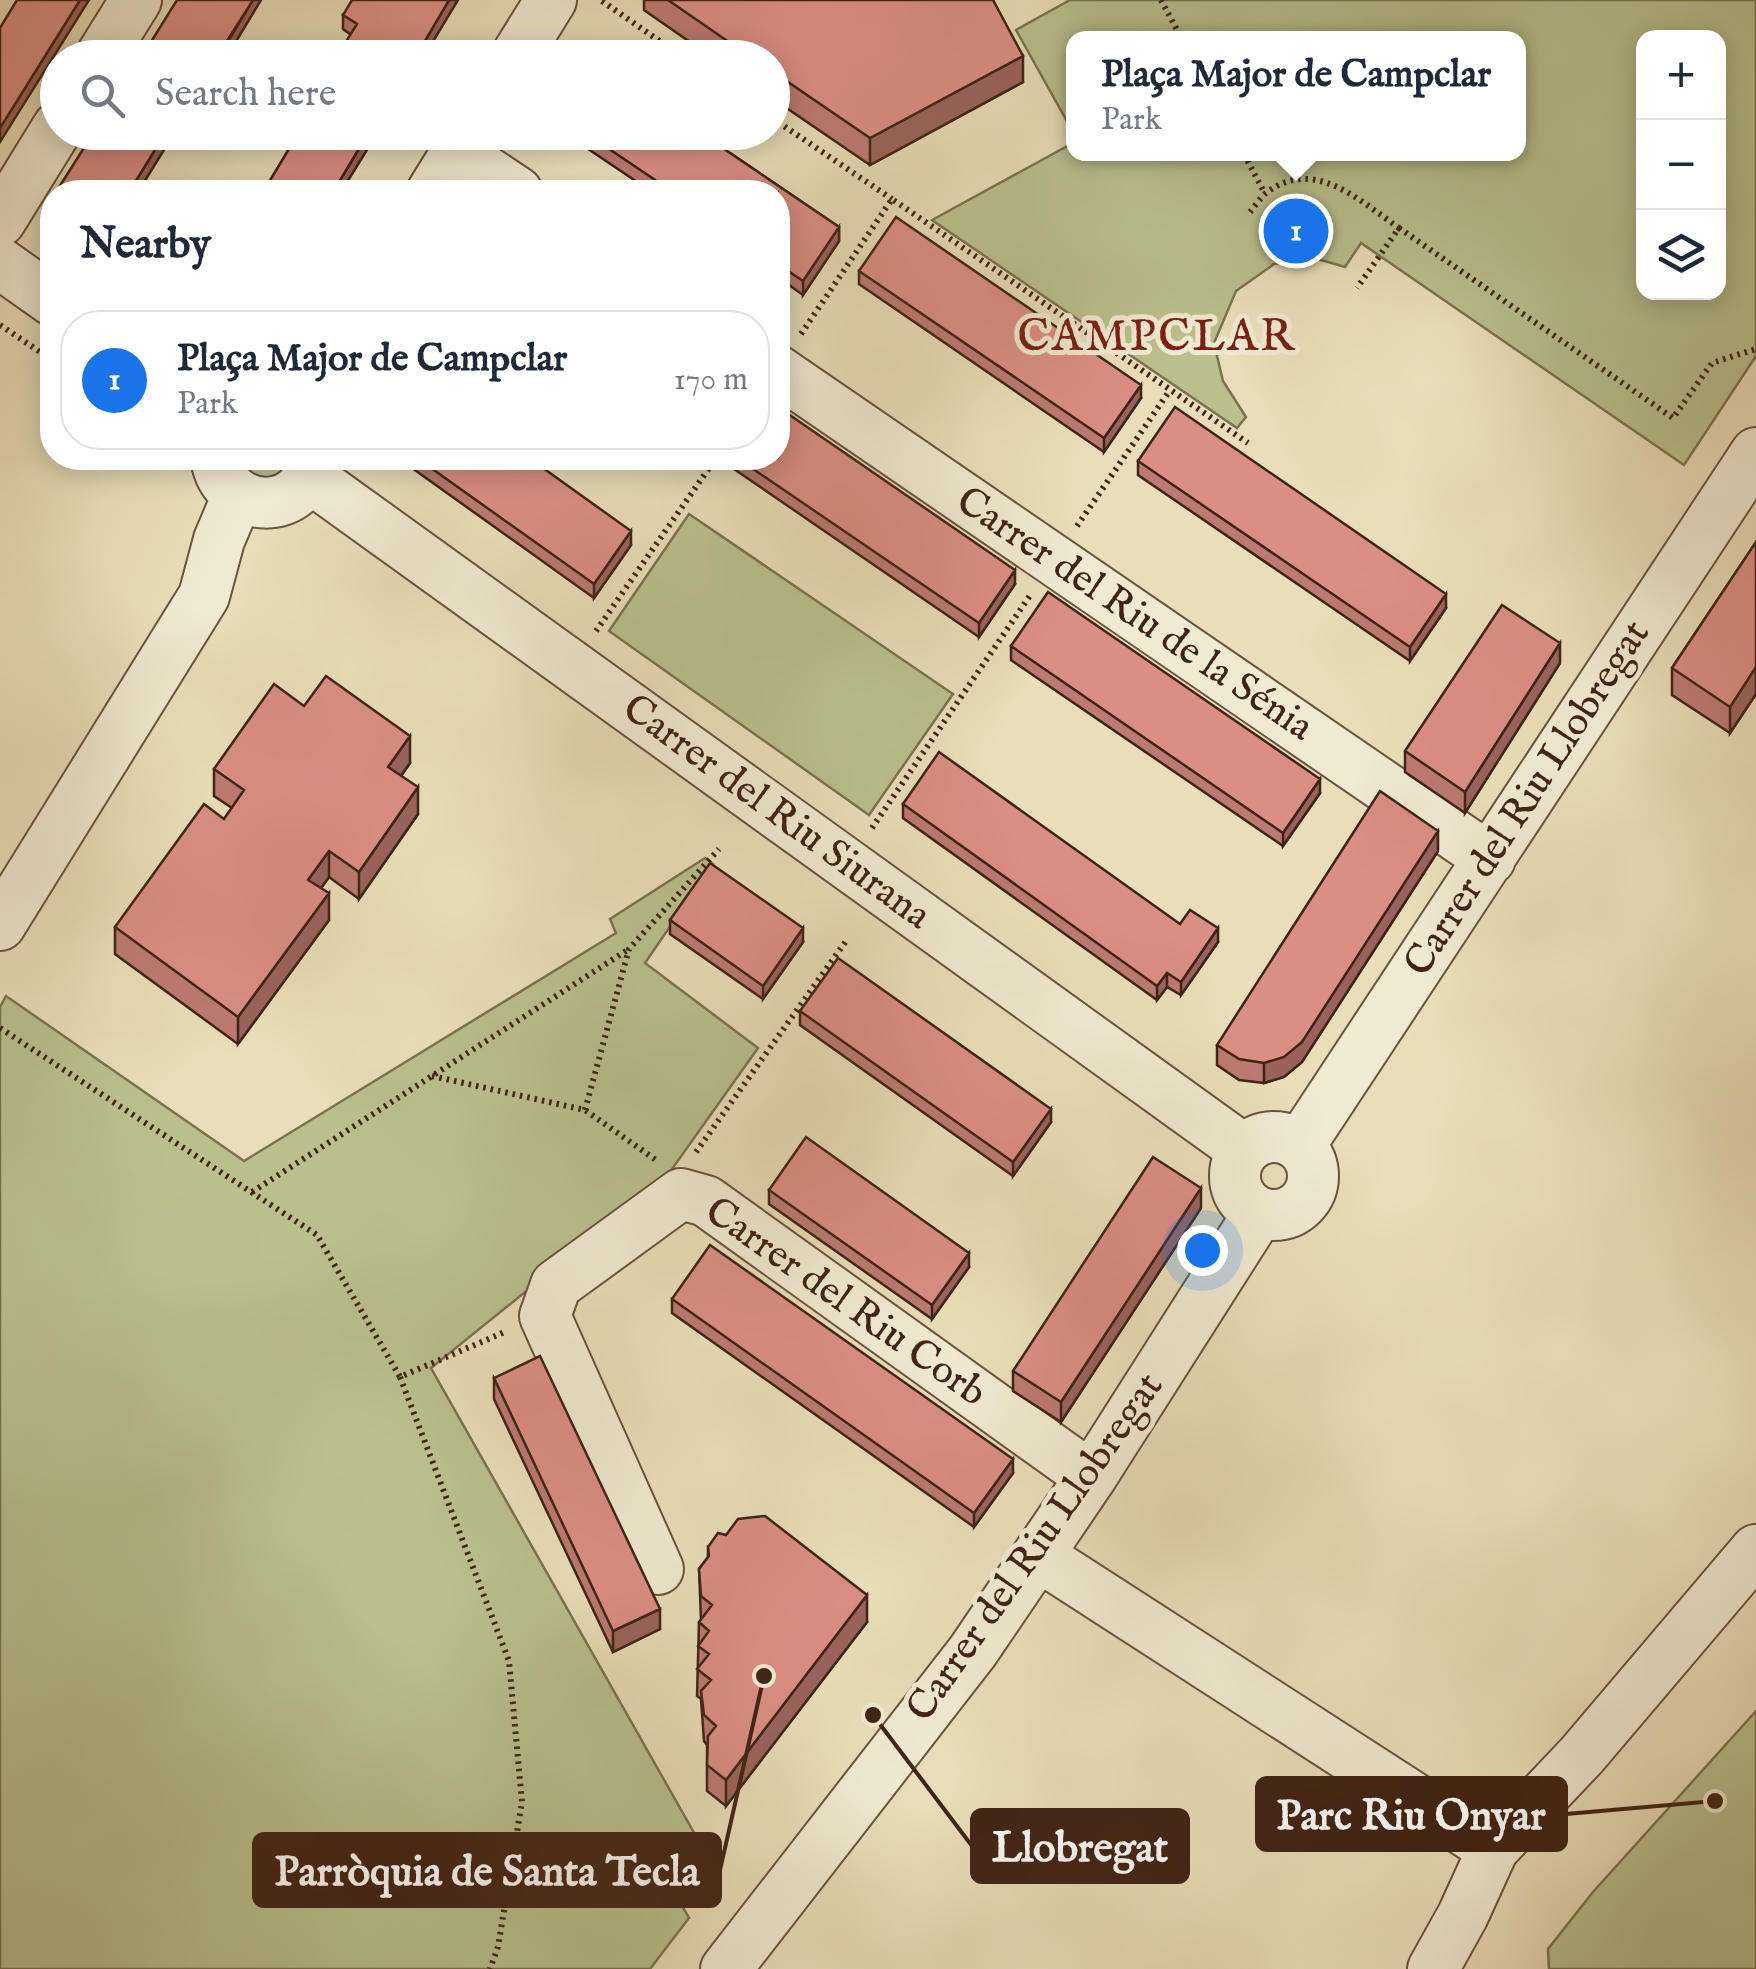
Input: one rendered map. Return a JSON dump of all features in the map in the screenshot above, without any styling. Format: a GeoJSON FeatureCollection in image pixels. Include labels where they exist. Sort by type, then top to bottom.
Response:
{"type":"FeatureCollection","features":[{"type":"Feature","properties":{"kind":"street"},"geometry":{"type":"LineString","coordinates":[[111,40],[136,0]]}},
{"type":"Feature","properties":{"kind":"street"},"geometry":{"type":"LineString","coordinates":[[526,40],[551,0]]}},
{"type":"Feature","properties":{"kind":"street"},"geometry":{"type":"LineString","coordinates":[[0,221],[44,150]]}},
{"type":"Feature","properties":{"kind":"street"},"geometry":{"type":"LineString","coordinates":[[452,159],[494,180]]}},
{"type":"Feature","properties":{"kind":"street"},"geometry":{"type":"LineString","coordinates":[[0,264],[40,292]]}},
{"type":"Feature","properties":{"kind":"street","name":"Carrer del Riu de la Sénia"},"geometry":{"type":"LineString","coordinates":[[790,356],[1054,560],[1490,859]]}},
{"type":"Feature","properties":{"kind":"street","name":"Carrer del Riu Llobregat"},"geometry":{"type":"LineString","coordinates":[[1300,1145],[1756,453]]}},
{"type":"Feature","properties":{"kind":"street"},"geometry":{"type":"LineString","coordinates":[[227,476],[254,502],[269,503],[296,493],[309,470]]}},
{"type":"Feature","properties":{"kind":"street","name":"Carrer del Riu Siurana"},"geometry":{"type":"LineString","coordinates":[[315,470],[1244,1150]]}},
{"type":"Feature","properties":{"kind":"street"},"geometry":{"type":"LineString","coordinates":[[0,924],[204,596],[218,540],[227,476]]}},
{"type":"Feature","properties":{"kind":"street"},"geometry":{"type":"LineString","coordinates":[[1271,1136],[1300,1145],[1310,1158],[1314,1173],[1312,1189],[1304,1203],[1275,1216],[1249,1206],[1240,1197],[1234,1173],[1244,1150],[1256,1140],[1271,1136]]}},
{"type":"Feature","properties":{"kind":"street","name":"Carrer del Riu Corb"},"geometry":{"type":"LineString","coordinates":[[658,1569],[545,1316],[556,1285],[681,1194],[706,1201],[1091,1477]]}},
{"type":"Feature","properties":{"kind":"street","name":"Carrer del Riu Llobregat"},"geometry":{"type":"LineString","coordinates":[[726,1969],[973,1652],[1091,1477],[1259,1213]]}},
{"type":"Feature","properties":{"kind":"street"},"geometry":{"type":"LineString","coordinates":[[1433,1969],[1493,1849],[1582,1755],[1756,1550]]}},
{"type":"Feature","properties":{"kind":"street"},"geometry":{"type":"LineString","coordinates":[[1039,1556],[1493,1849]]}},
{"type":"Feature","properties":{"kind":"path"},"geometry":{"type":"LineString","coordinates":[[1161,0],[1178,31]]}},
{"type":"Feature","properties":{"kind":"path"},"geometry":{"type":"LineString","coordinates":[[602,1],[658,40]]}},
{"type":"Feature","properties":{"kind":"path"},"geometry":{"type":"LineString","coordinates":[[790,130],[1248,443]]}},
{"type":"Feature","properties":{"kind":"path"},"geometry":{"type":"LineString","coordinates":[[1248,161],[1266,194]]}},
{"type":"Feature","properties":{"kind":"path"},"geometry":{"type":"LineString","coordinates":[[1250,212],[1266,194],[1296,178],[1336,184],[1673,418],[1712,363],[1756,349]]}},
{"type":"Feature","properties":{"kind":"path"},"geometry":{"type":"LineString","coordinates":[[790,351],[892,200]]}},
{"type":"Feature","properties":{"kind":"path"},"geometry":{"type":"LineString","coordinates":[[1357,288],[1400,228]]}},
{"type":"Feature","properties":{"kind":"path"},"geometry":{"type":"LineString","coordinates":[[0,325],[40,352]]}},
{"type":"Feature","properties":{"kind":"path"},"geometry":{"type":"LineString","coordinates":[[871,829],[1170,390]]}},
{"type":"Feature","properties":{"kind":"path"},"geometry":{"type":"LineString","coordinates":[[596,632],[708,470]]}},
{"type":"Feature","properties":{"kind":"path"},"geometry":{"type":"LineString","coordinates":[[252,1192],[629,949],[719,849]]}},
{"type":"Feature","properties":{"kind":"path"},"geometry":{"type":"LineString","coordinates":[[690,1161],[846,941]]}},
{"type":"Feature","properties":{"kind":"path"},"geometry":{"type":"LineString","coordinates":[[585,1110],[629,949]]}},
{"type":"Feature","properties":{"kind":"path"},"geometry":{"type":"LineString","coordinates":[[0,1028],[318,1235],[400,1377],[509,1661],[522,1802],[498,1948],[490,1969]]}},
{"type":"Feature","properties":{"kind":"path"},"geometry":{"type":"LineString","coordinates":[[432,1076],[585,1110],[663,1165]]}},
{"type":"Feature","properties":{"kind":"path"},"geometry":{"type":"LineString","coordinates":[[400,1377],[508,1331]]}},
{"type":"Feature","properties":{"kind":"green space"},"geometry":{"type":"Polygon","coordinates":[[[1070,0],[1756,0],[1756,356],[1684,465],[1361,243],[1345,267],[1311,257],[1274,264],[1236,291],[1214,343],[1223,381],[1246,417],[1237,428],[932,220],[1066,147],[1066,161],[1526,161],[1526,31],[1066,31],[1066,119],[1016,30],[1070,0]]]}},
{"type":"Feature","properties":{"kind":"green space"},"geometry":{"type":"Polygon","coordinates":[[[248,470],[287,470],[284,476],[258,482],[248,470]]]}},
{"type":"Feature","properties":{"kind":"green space"},"geometry":{"type":"Polygon","coordinates":[[[689,514],[953,694],[869,815],[609,631],[689,514]]]}},
{"type":"Feature","properties":{"kind":"green space"},"geometry":{"type":"Polygon","coordinates":[[[705,858],[713,864],[645,963],[758,1048],[665,1179],[431,1368],[706,1854],[676,1895],[689,1918],[650,1969],[0,1969],[0,1007],[6,996],[244,1161],[616,933],[610,919],[705,858]]]}},
{"type":"Feature","properties":{"kind":"green space"},"geometry":{"type":"Polygon","coordinates":[[[1756,1711],[1756,1969],[1549,1969],[1548,1949],[1593,1892],[1756,1711]]]}},
{"type":"Feature","properties":{"kind":"building"},"geometry":{"type":"Polygon","coordinates":[[[17,0],[80,0],[55,40],[40,40],[40,64],[0,128],[0,28],[17,0]]]}},
{"type":"Feature","properties":{"kind":"building"},"geometry":{"type":"Polygon","coordinates":[[[177,0],[253,0],[228,40],[152,40],[177,0]]]}},
{"type":"Feature","properties":{"kind":"building"},"geometry":{"type":"Polygon","coordinates":[[[352,0],[449,0],[426,40],[347,40],[357,24],[343,15],[352,0]]]}},
{"type":"Feature","properties":{"kind":"building"},"geometry":{"type":"Polygon","coordinates":[[[668,0],[993,0],[1023,56],[870,138],[790,83],[790,40],[726,40],[668,0]]]}},
{"type":"Feature","properties":{"kind":"building"},"geometry":{"type":"Polygon","coordinates":[[[83,150],[155,150],[136,180],[64,180],[83,150]]]}},
{"type":"Feature","properties":{"kind":"building"},"geometry":{"type":"Polygon","coordinates":[[[288,150],[358,150],[340,180],[270,180],[288,150]]]}},
{"type":"Feature","properties":{"kind":"building"},"geometry":{"type":"Polygon","coordinates":[[[611,150],[726,150],[770,180],[655,180],[611,150]]]}},
{"type":"Feature","properties":{"kind":"building"},"geometry":{"type":"Polygon","coordinates":[[[790,194],[839,227],[803,281],[790,272],[790,194]]]}},
{"type":"Feature","properties":{"kind":"building"},"geometry":{"type":"Polygon","coordinates":[[[896,217],[1141,385],[1104,438],[859,271],[896,217]]]}},
{"type":"Feature","properties":{"kind":"building"},"geometry":{"type":"Polygon","coordinates":[[[1175,407],[1446,594],[1410,647],[1138,461],[1175,407]]]}},
{"type":"Feature","properties":{"kind":"building"},"geometry":{"type":"Polygon","coordinates":[[[790,415],[1015,570],[979,623],[755,470],[790,470],[790,415]]]}},
{"type":"Feature","properties":{"kind":"building"},"geometry":{"type":"Polygon","coordinates":[[[434,470],[546,470],[631,531],[594,584],[434,470]]]}},
{"type":"Feature","properties":{"kind":"building"},"geometry":{"type":"Polygon","coordinates":[[[1756,542],[1756,667],[1730,707],[1672,668],[1756,542]]]}},
{"type":"Feature","properties":{"kind":"building"},"geometry":{"type":"Polygon","coordinates":[[[1048,592],[1320,779],[1283,833],[1011,646],[1048,592]]]}},
{"type":"Feature","properties":{"kind":"building"},"geometry":{"type":"Polygon","coordinates":[[[1502,605],[1560,643],[1465,792],[1405,751],[1502,605]]]}},
{"type":"Feature","properties":{"kind":"building"},"geometry":{"type":"Polygon","coordinates":[[[326,676],[410,736],[388,767],[418,787],[359,872],[329,851],[308,880],[329,893],[238,1017],[115,927],[204,804],[224,819],[244,790],[214,769],[274,684],[304,706],[326,676]]]}},
{"type":"Feature","properties":{"kind":"building"},"geometry":{"type":"Polygon","coordinates":[[[939,752],[1180,924],[1190,910],[1218,928],[1181,982],[1167,973],[1157,986],[903,804],[939,752]]]}},
{"type":"Feature","properties":{"kind":"building"},"geometry":{"type":"Polygon","coordinates":[[[1380,791],[1438,831],[1302,1042],[1284,1057],[1264,1063],[1239,1059],[1217,1045],[1380,791]]]}},
{"type":"Feature","properties":{"kind":"building"},"geometry":{"type":"Polygon","coordinates":[[[710,863],[803,928],[763,986],[670,920],[710,863]]]}},
{"type":"Feature","properties":{"kind":"building"},"geometry":{"type":"Polygon","coordinates":[[[838,958],[1051,1109],[1013,1162],[800,1011],[838,958]]]}},
{"type":"Feature","properties":{"kind":"building"},"geometry":{"type":"Polygon","coordinates":[[[806,1137],[969,1253],[932,1305],[769,1190],[806,1137]]]}},
{"type":"Feature","properties":{"kind":"building"},"geometry":{"type":"Polygon","coordinates":[[[1153,1157],[1201,1188],[1061,1402],[1013,1371],[1153,1157]]]}},
{"type":"Feature","properties":{"kind":"building"},"geometry":{"type":"Polygon","coordinates":[[[710,1245],[1013,1459],[974,1513],[672,1299],[710,1245]]]}},
{"type":"Feature","properties":{"kind":"building"},"geometry":{"type":"Polygon","coordinates":[[[540,1356],[660,1609],[613,1631],[494,1378],[540,1356]]]}},
{"type":"Feature","properties":{"kind":"building"},"geometry":{"type":"Polygon","coordinates":[[[765,1516],[867,1595],[726,1780],[707,1765],[708,1736],[716,1726],[704,1715],[701,1691],[711,1680],[697,1669],[709,1654],[698,1646],[709,1631],[699,1622],[712,1605],[701,1596],[699,1569],[718,1533],[726,1535],[738,1519],[765,1516]]]}},
{"type":"Feature","properties":{"kind":"place","name":"Plaça Major de Campclar"},"geometry":{"type":"Point","coordinates":[1296,231]}},
{"type":"Feature","properties":{"kind":"place","name":"Parròquia de Santa Tecla"},"geometry":{"type":"Point","coordinates":[764,1676]}},
{"type":"Feature","properties":{"kind":"place","name":"Llobregat"},"geometry":{"type":"Point","coordinates":[873,1715]}},
{"type":"Feature","properties":{"kind":"place","name":"Parc Riu Onyar"},"geometry":{"type":"Point","coordinates":[1715,1801]}},
{"type":"Feature","properties":{"kind":"district","name":"CAMPCLAR"},"geometry":{"type":"Point","coordinates":[1157,337]}}]}
